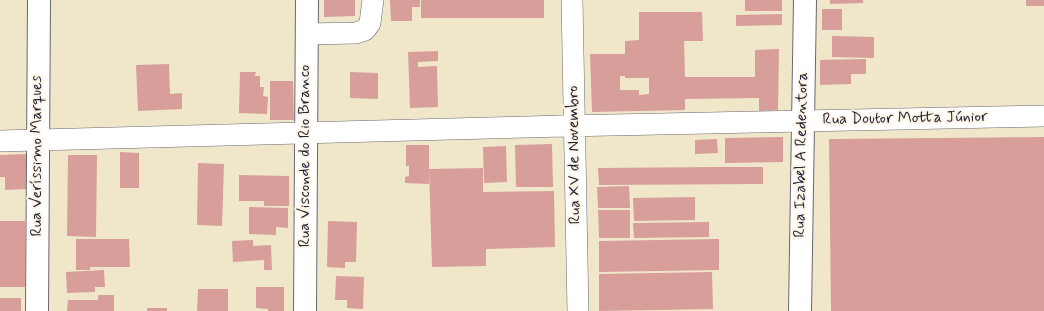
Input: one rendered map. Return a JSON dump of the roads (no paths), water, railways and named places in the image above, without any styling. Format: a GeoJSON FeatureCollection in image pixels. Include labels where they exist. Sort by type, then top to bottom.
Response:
{"type":"FeatureCollection","features":[{"type":"Feature","properties":{"kind":"main road","name":"Rua Veríssimo Marques"},"geometry":{"type":"LineString","coordinates":[[37,311],[39,0]]}},
{"type":"Feature","properties":{"kind":"main road","name":"Rua Visconde do Rio Branco"},"geometry":{"type":"LineString","coordinates":[[305,311],[307,0]]}},
{"type":"Feature","properties":{"kind":"main road","name":"Rua Izabel A Redentora"},"geometry":{"type":"LineString","coordinates":[[800,311],[805,0]]}},
{"type":"Feature","properties":{"kind":"street"},"geometry":{"type":"LineString","coordinates":[[307,34],[356,33],[365,30],[370,23],[373,0]]}},
{"type":"Feature","properties":{"kind":"street","name":"Rua XV de Novembro"},"geometry":{"type":"LineString","coordinates":[[572,0],[567,31],[575,126],[578,311]]}},
{"type":"Feature","properties":{"kind":"street","name":"Rua Doutor Motta Júnior"},"geometry":{"type":"LineString","coordinates":[[0,141],[575,126],[1044,116]]}}]}
